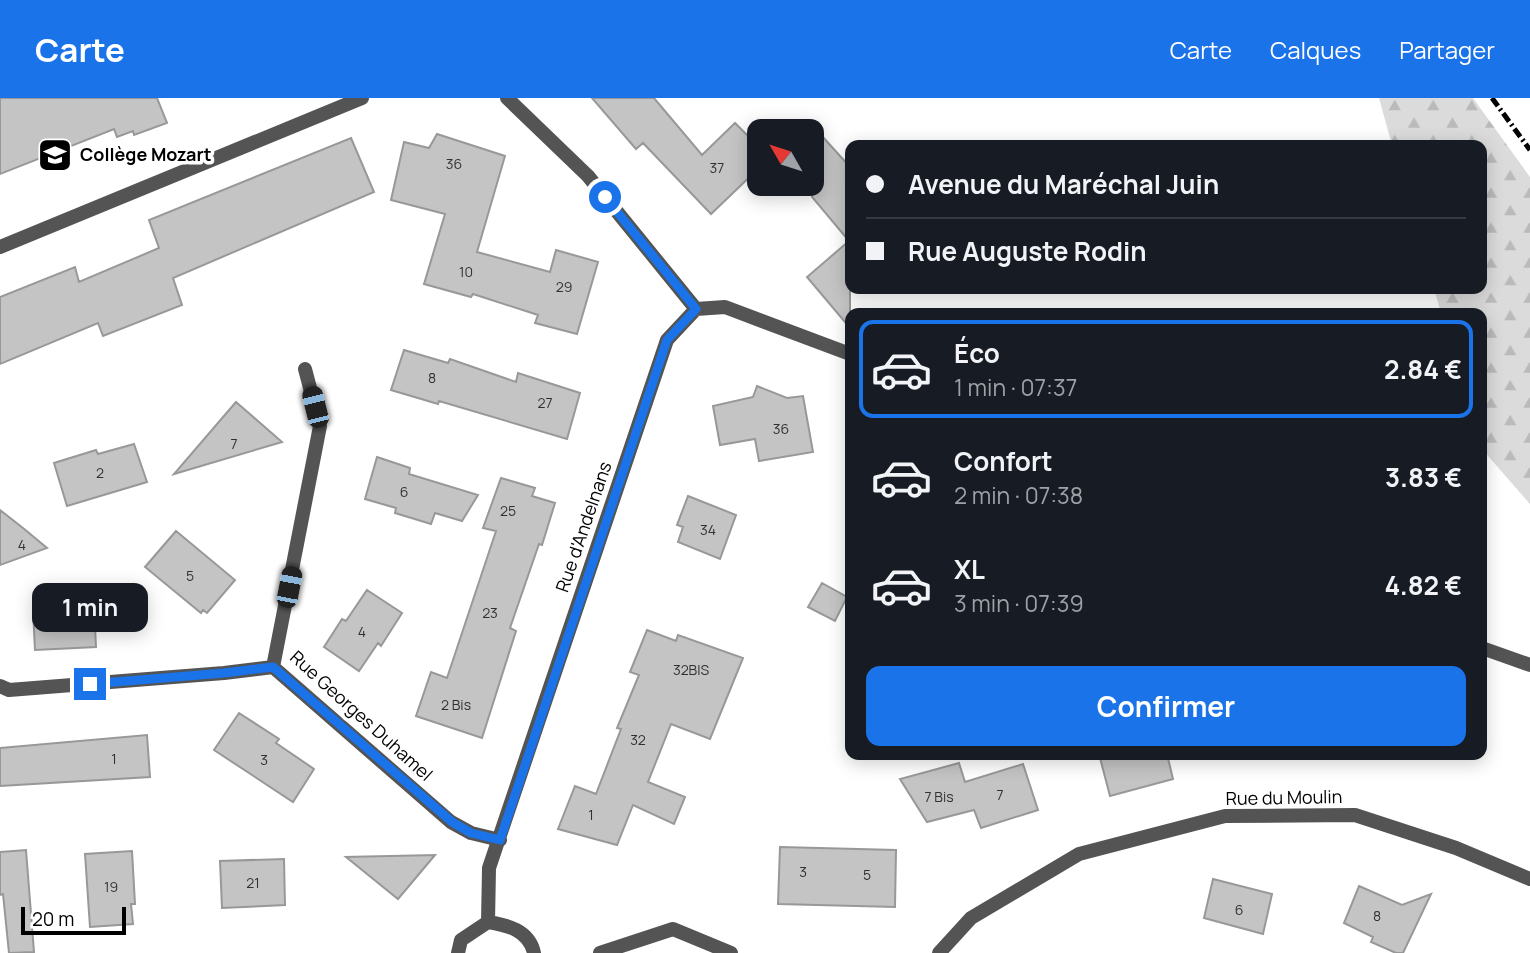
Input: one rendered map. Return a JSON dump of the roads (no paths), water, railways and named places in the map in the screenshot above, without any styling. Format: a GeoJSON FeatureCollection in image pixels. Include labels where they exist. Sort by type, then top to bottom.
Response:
{"type":"FeatureCollection","features":[{"type":"Feature","properties":{"kind":"street"},"geometry":{"type":"LineString","coordinates":[[0,247],[362,98]]}},
{"type":"Feature","properties":{"kind":"street"},"geometry":{"type":"LineString","coordinates":[[507,98],[587,176],[696,309],[725,307],[845,352]]}},
{"type":"Feature","properties":{"kind":"street","name":"Rue d'Andelnans"},"geometry":{"type":"LineString","coordinates":[[488,922],[486,902],[489,868],[667,340],[696,309]]}},
{"type":"Feature","properties":{"kind":"street","name":"Rue Georges Duhamel"},"geometry":{"type":"LineString","coordinates":[[306,369],[320,426],[273,667],[452,822],[471,833],[500,840]]}},
{"type":"Feature","properties":{"kind":"street"},"geometry":{"type":"LineString","coordinates":[[1487,650],[1530,665]]}},
{"type":"Feature","properties":{"kind":"street"},"geometry":{"type":"LineString","coordinates":[[0,686],[9,690],[273,667]]}},
{"type":"Feature","properties":{"kind":"street","name":"Rue du Moulin"},"geometry":{"type":"LineString","coordinates":[[939,953],[971,918],[1079,854],[1225,816],[1355,816],[1456,848],[1530,878]]}},
{"type":"Feature","properties":{"kind":"street"},"geometry":{"type":"LineString","coordinates":[[458,953],[461,940],[488,922],[511,926],[532,944],[534,953]]}},
{"type":"Feature","properties":{"kind":"street"},"geometry":{"type":"LineString","coordinates":[[600,953],[673,929],[731,953]]}},
{"type":"Feature","properties":{"kind":"railway"},"geometry":{"type":"LineString","coordinates":[[1492,98],[1530,150]]}},
{"type":"Feature","properties":{"kind":"place","name":"Collège Mozart"},"geometry":{"type":"Point","coordinates":[55,155]}}]}
